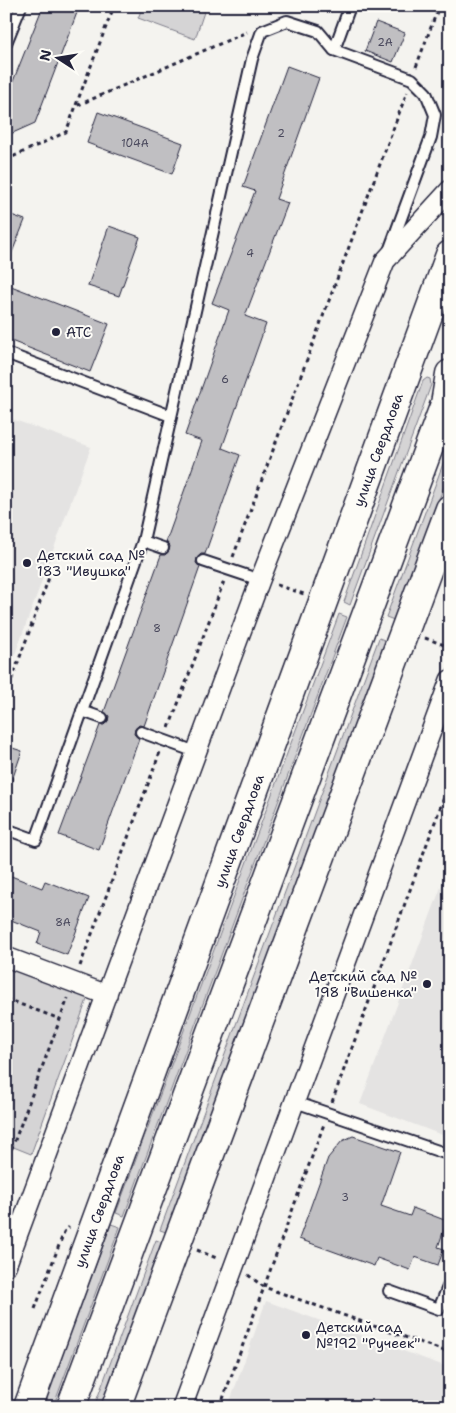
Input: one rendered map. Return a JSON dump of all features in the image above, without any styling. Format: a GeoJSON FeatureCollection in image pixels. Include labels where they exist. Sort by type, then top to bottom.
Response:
{"type":"FeatureCollection","features":[{"type":"Feature","properties":{"kind":"main road","name":"улица Свердлова"},"geometry":{"type":"LineString","coordinates":[[28,1407],[450,254]]}},
{"type":"Feature","properties":{"kind":"main road"},"geometry":{"type":"LineString","coordinates":[[72,1407],[447,400],[450,374]]}},
{"type":"Feature","properties":{"kind":"main road"},"geometry":{"type":"LineString","coordinates":[[116,1407],[450,509]]}},
{"type":"Feature","properties":{"kind":"street"},"geometry":{"type":"LineString","coordinates":[[6,1266],[260,580],[385,261],[450,190]]}},
{"type":"Feature","properties":{"kind":"street"},"geometry":{"type":"LineString","coordinates":[[182,1407],[450,680]]}},
{"type":"Feature","properties":{"kind":"street"},"geometry":{"type":"LineString","coordinates":[[6,957],[107,995]]}},
{"type":"Feature","properties":{"kind":"lane"},"geometry":{"type":"LineString","coordinates":[[6,42],[21,6]]}},
{"type":"Feature","properties":{"kind":"lane"},"geometry":{"type":"LineString","coordinates":[[334,50],[350,6]]}},
{"type":"Feature","properties":{"kind":"lane"},"geometry":{"type":"LineString","coordinates":[[6,829],[36,840],[143,541],[252,59],[262,32],[287,21],[318,31],[334,50],[412,79],[426,93],[435,115],[431,138],[385,261]]}},
{"type":"Feature","properties":{"kind":"lane"},"geometry":{"type":"LineString","coordinates":[[6,354],[171,416]]}},
{"type":"Feature","properties":{"kind":"lane"},"geometry":{"type":"LineString","coordinates":[[143,541],[163,548]]}},
{"type":"Feature","properties":{"kind":"lane"},"geometry":{"type":"LineString","coordinates":[[203,561],[260,580]]}},
{"type":"Feature","properties":{"kind":"lane"},"geometry":{"type":"LineString","coordinates":[[82,711],[102,718]]}},
{"type":"Feature","properties":{"kind":"lane"},"geometry":{"type":"LineString","coordinates":[[141,732],[196,752]]}},
{"type":"Feature","properties":{"kind":"lane"},"geometry":{"type":"LineString","coordinates":[[295,1102],[450,1155]]}},
{"type":"Feature","properties":{"kind":"lane"},"geometry":{"type":"LineString","coordinates":[[389,1291],[440,1309],[450,1282]]}},
{"type":"Feature","properties":{"kind":"path"},"geometry":{"type":"LineString","coordinates":[[6,160],[66,132],[114,6]]}},
{"type":"Feature","properties":{"kind":"path"},"geometry":{"type":"LineString","coordinates":[[6,1164],[439,6]]}},
{"type":"Feature","properties":{"kind":"path"},"geometry":{"type":"LineString","coordinates":[[76,106],[244,33],[262,32]]}},
{"type":"Feature","properties":{"kind":"path"},"geometry":{"type":"LineString","coordinates":[[6,695],[51,572]]}},
{"type":"Feature","properties":{"kind":"path"},"geometry":{"type":"LineString","coordinates":[[260,580],[312,596]]}},
{"type":"Feature","properties":{"kind":"path"},"geometry":{"type":"LineString","coordinates":[[424,637],[450,647]]}},
{"type":"Feature","properties":{"kind":"path"},"geometry":{"type":"LineString","coordinates":[[220,1407],[450,781]]}},
{"type":"Feature","properties":{"kind":"path"},"geometry":{"type":"LineString","coordinates":[[6,999],[60,1019]]}},
{"type":"Feature","properties":{"kind":"path"},"geometry":{"type":"LineString","coordinates":[[35,1308],[64,1232],[70,1226]]}},
{"type":"Feature","properties":{"kind":"path"},"geometry":{"type":"LineString","coordinates":[[264,1287],[450,1353]]}},
{"type":"Feature","properties":{"kind":"shaded area"},"geometry":{"type":"Polygon","coordinates":[[[143,6],[206,6],[195,39],[138,18],[143,6]]]}},
{"type":"Feature","properties":{"kind":"shaded area"},"geometry":{"type":"Polygon","coordinates":[[[427,378],[430,379],[431,385],[350,605],[344,602],[423,381],[427,378]]]}},
{"type":"Feature","properties":{"kind":"shaded area","name":"Детский сад № 183 \"Ивушка\""},"geometry":{"type":"Polygon","coordinates":[[[6,417],[91,447],[6,679],[6,417]]]}},
{"type":"Feature","properties":{"kind":"shaded area"},"geometry":{"type":"Polygon","coordinates":[[[450,445],[450,470],[394,620],[386,617],[450,445]]]}},
{"type":"Feature","properties":{"kind":"shaded area"},"geometry":{"type":"Polygon","coordinates":[[[339,614],[347,617],[124,1216],[116,1213],[339,614]]]}},
{"type":"Feature","properties":{"kind":"shaded area"},"geometry":{"type":"Polygon","coordinates":[[[379,638],[387,641],[169,1233],[160,1230],[379,638]]]}},
{"type":"Feature","properties":{"kind":"shaded area","name":"Детский сад № 198 \"Вишенка\""},"geometry":{"type":"Polygon","coordinates":[[[450,863],[450,1138],[360,1104],[450,863]]]}},
{"type":"Feature","properties":{"kind":"shaded area"},"geometry":{"type":"Polygon","coordinates":[[[6,963],[89,994],[31,1154],[6,1144],[6,963]]]}},
{"type":"Feature","properties":{"kind":"shaded area"},"geometry":{"type":"Polygon","coordinates":[[[111,1224],[120,1227],[53,1407],[43,1407],[111,1224]]]}},
{"type":"Feature","properties":{"kind":"shaded area"},"geometry":{"type":"Polygon","coordinates":[[[156,1240],[164,1243],[103,1407],[94,1407],[156,1240]]]}},
{"type":"Feature","properties":{"kind":"shaded area","name":"Детский сад №192 \"Ручеек\""},"geometry":{"type":"Polygon","coordinates":[[[266,1301],[450,1368],[450,1407],[228,1407],[266,1301]]]}},
{"type":"Feature","properties":{"kind":"building"},"geometry":{"type":"Polygon","coordinates":[[[43,6],[69,6],[78,10],[35,123],[6,136],[6,99],[43,6]]]}},
{"type":"Feature","properties":{"kind":"building"},"geometry":{"type":"Polygon","coordinates":[[[376,22],[405,33],[393,62],[365,51],[376,22]]]}},
{"type":"Feature","properties":{"kind":"building"},"geometry":{"type":"Polygon","coordinates":[[[287,66],[319,78],[276,199],[288,203],[245,316],[266,324],[222,448],[240,455],[205,554],[201,554],[197,558],[196,563],[200,567],[144,726],[139,725],[135,729],[134,734],[139,739],[99,850],[59,835],[100,725],[104,725],[108,721],[109,716],[104,712],[161,555],[165,555],[169,551],[170,546],[166,542],[202,441],[185,435],[229,310],[212,303],[255,191],[243,187],[287,66]]]}},
{"type":"Feature","properties":{"kind":"building"},"geometry":{"type":"Polygon","coordinates":[[[98,112],[183,143],[172,174],[87,143],[98,112]]]}},
{"type":"Feature","properties":{"kind":"building"},"geometry":{"type":"Polygon","coordinates":[[[6,213],[25,220],[7,265],[6,264],[6,213]]]}},
{"type":"Feature","properties":{"kind":"building"},"geometry":{"type":"Polygon","coordinates":[[[109,226],[140,237],[119,296],[88,286],[109,226]]]}},
{"type":"Feature","properties":{"kind":"building","name":"АТС"},"geometry":{"type":"Polygon","coordinates":[[[6,284],[109,324],[90,372],[6,339],[6,284]]]}},
{"type":"Feature","properties":{"kind":"building"},"geometry":{"type":"Polygon","coordinates":[[[6,746],[22,751],[9,789],[6,788],[6,746]]]}},
{"type":"Feature","properties":{"kind":"building"},"geometry":{"type":"Polygon","coordinates":[[[6,874],[42,888],[45,881],[89,898],[67,955],[37,944],[41,932],[6,918],[6,874]]]}},
{"type":"Feature","properties":{"kind":"building"},"geometry":{"type":"Polygon","coordinates":[[[353,1136],[400,1152],[381,1206],[410,1216],[413,1208],[447,1221],[438,1247],[444,1249],[438,1265],[415,1257],[410,1270],[377,1258],[374,1266],[299,1239],[328,1158],[342,1141],[353,1136]]]}},
{"type":"Feature","properties":{"kind":"place","name":"АТС"},"geometry":{"type":"Point","coordinates":[56,332]}},
{"type":"Feature","properties":{"kind":"place","name":"Детский сад № 183 \"Ивушка\""},"geometry":{"type":"Point","coordinates":[27,563]}},
{"type":"Feature","properties":{"kind":"place","name":"Детский сад № 198 \"Вишенка\""},"geometry":{"type":"Point","coordinates":[427,984]}},
{"type":"Feature","properties":{"kind":"place","name":"Детский сад №192 \"Ручеек\""},"geometry":{"type":"Point","coordinates":[306,1335]}}]}
